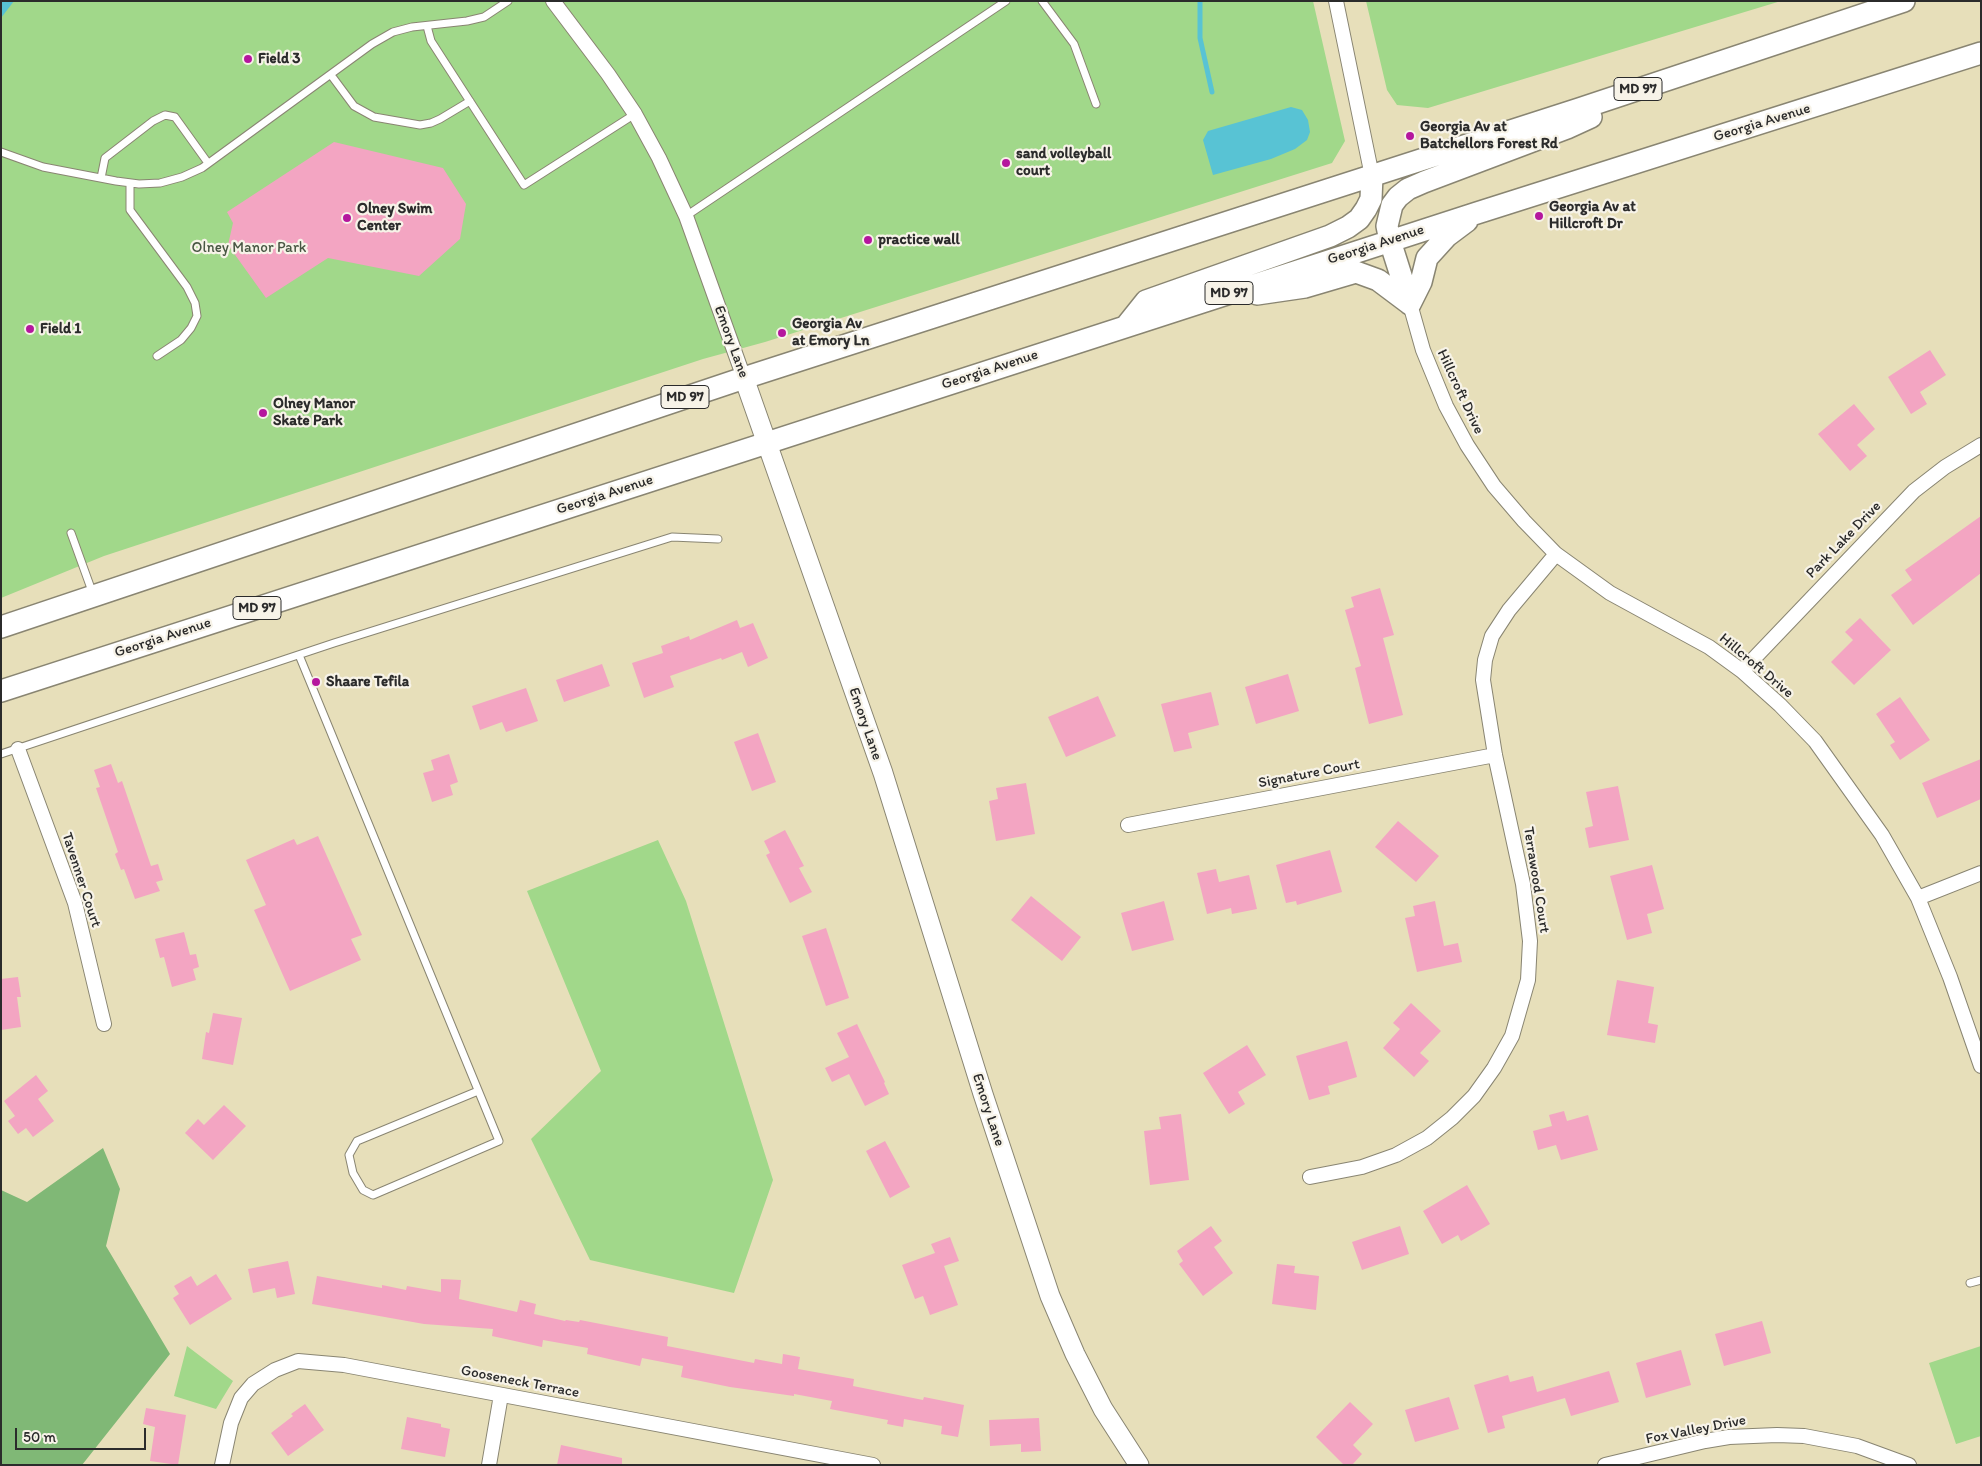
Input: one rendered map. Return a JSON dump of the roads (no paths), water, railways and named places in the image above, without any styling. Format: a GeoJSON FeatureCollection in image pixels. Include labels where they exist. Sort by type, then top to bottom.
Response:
{"type":"FeatureCollection","features":[{"type":"Feature","properties":{"kind":"main road","name":"MD 97"},"geometry":{"type":"LineString","coordinates":[[1,626],[744,378],[1680,76],[1904,1]]}},
{"type":"Feature","properties":{"kind":"main road","name":"Georgia Avenue"},"geometry":{"type":"LineString","coordinates":[[1,691],[1477,212],[1981,53]]}},
{"type":"Feature","properties":{"kind":"main road"},"geometry":{"type":"LineString","coordinates":[[1410,304],[1387,226],[1392,205],[1398,196],[1408,189],[1567,128],[1680,76]]}},
{"type":"Feature","properties":{"kind":"main road"},"geometry":{"type":"LineString","coordinates":[[1126,326],[1146,301],[1348,228],[1359,219],[1366,209],[1372,193],[1372,176]]}},
{"type":"Feature","properties":{"kind":"main road"},"geometry":{"type":"LineString","coordinates":[[1410,304],[1421,282],[1427,258],[1447,236],[1477,212]]}},
{"type":"Feature","properties":{"kind":"main road"},"geometry":{"type":"LineString","coordinates":[[1222,295],[1266,293],[1305,287],[1356,272],[1378,280],[1410,304]]}},
{"type":"Feature","properties":{"kind":"street","name":"Emory Lane"},"geometry":{"type":"LineString","coordinates":[[553,1],[608,74],[635,114],[659,158],[686,216],[883,773],[983,1094],[1050,1296],[1075,1354],[1103,1409],[1139,1465]]}},
{"type":"Feature","properties":{"kind":"street"},"geometry":{"type":"LineString","coordinates":[[1336,1],[1372,176]]}},
{"type":"Feature","properties":{"kind":"street","name":"Hillcroft Drive"},"geometry":{"type":"LineString","coordinates":[[1410,304],[1426,358],[1446,406],[1467,445],[1494,486],[1524,521],[1556,554],[1610,593],[1709,647],[1742,671],[1815,741],[1882,835],[1918,898],[1950,977],[1981,1066]]}},
{"type":"Feature","properties":{"kind":"street","name":"Park Lake Drive"},"geometry":{"type":"LineString","coordinates":[[1742,671],[1914,491],[1945,466],[1981,445]]}},
{"type":"Feature","properties":{"kind":"street","name":"Terrawood Court"},"geometry":{"type":"LineString","coordinates":[[1310,1177],[1362,1167],[1396,1155],[1428,1138],[1474,1096],[1494,1068],[1512,1036],[1528,980],[1530,940],[1524,884],[1496,755],[1483,680],[1485,660],[1492,636],[1509,610],[1556,554]]}},
{"type":"Feature","properties":{"kind":"street","name":"Tavenner Court"},"geometry":{"type":"LineString","coordinates":[[18,749],[75,903],[104,1024]]}},
{"type":"Feature","properties":{"kind":"street","name":"Signature Court"},"geometry":{"type":"LineString","coordinates":[[1128,825],[1496,755]]}},
{"type":"Feature","properties":{"kind":"street"},"geometry":{"type":"LineString","coordinates":[[1918,898],[1981,873]]}},
{"type":"Feature","properties":{"kind":"street","name":"Gooseneck Terrace"},"geometry":{"type":"LineString","coordinates":[[222,1465],[230,1423],[241,1398],[254,1384],[275,1370],[298,1360],[344,1365],[873,1465]]}},
{"type":"Feature","properties":{"kind":"street"},"geometry":{"type":"LineString","coordinates":[[489,1465],[502,1395]]}},
{"type":"Feature","properties":{"kind":"street","name":"Fox Valley Drive"},"geometry":{"type":"LineString","coordinates":[[1605,1465],[1729,1437],[1776,1435],[1804,1436],[1849,1444],[1879,1452],[1909,1465]]}},
{"type":"Feature","properties":{"kind":"lane"},"geometry":{"type":"LineString","coordinates":[[1,152],[43,167],[130,183],[160,183],[182,177],[208,163],[372,44],[392,32],[412,27],[445,25],[484,17],[508,1]]}},
{"type":"Feature","properties":{"kind":"lane"},"geometry":{"type":"LineString","coordinates":[[686,216],[1006,1]]}},
{"type":"Feature","properties":{"kind":"lane"},"geometry":{"type":"LineString","coordinates":[[1042,1],[1074,44],[1096,104]]}},
{"type":"Feature","properties":{"kind":"lane"},"geometry":{"type":"LineString","coordinates":[[427,26],[431,41],[524,186],[635,114]]}},
{"type":"Feature","properties":{"kind":"lane"},"geometry":{"type":"LineString","coordinates":[[331,75],[354,106],[374,117],[420,125],[440,119],[470,101]]}},
{"type":"Feature","properties":{"kind":"lane"},"geometry":{"type":"LineString","coordinates":[[101,178],[105,158],[153,121],[166,115],[175,117],[208,163]]}},
{"type":"Feature","properties":{"kind":"lane"},"geometry":{"type":"LineString","coordinates":[[130,183],[130,210],[187,287],[195,302],[197,316],[192,328],[181,340],[157,356]]}},
{"type":"Feature","properties":{"kind":"lane"},"geometry":{"type":"LineString","coordinates":[[71,533],[94,594]]}},
{"type":"Feature","properties":{"kind":"lane"},"geometry":{"type":"LineString","coordinates":[[1,754],[299,655],[672,537],[718,539]]}},
{"type":"Feature","properties":{"kind":"lane"},"geometry":{"type":"LineString","coordinates":[[299,655],[499,1141],[373,1195],[363,1190],[354,1173],[349,1155],[357,1141],[478,1091]]}},
{"type":"Feature","properties":{"kind":"lane"},"geometry":{"type":"LineString","coordinates":[[1970,1284],[1981,1280]]}},
{"type":"Feature","properties":{"kind":"water"},"geometry":{"type":"Polygon","coordinates":[[[1,1],[14,1],[1,18],[1,1]]]}},
{"type":"Feature","properties":{"kind":"water"},"geometry":{"type":"Polygon","coordinates":[[[1291,107],[1302,110],[1308,120],[1310,132],[1307,140],[1295,149],[1271,159],[1213,175],[1203,140],[1208,131],[1291,107]]]}},
{"type":"Feature","properties":{"kind":"waterway"},"geometry":{"type":"LineString","coordinates":[[1200,1],[1200,38],[1212,92]]}},
{"type":"Feature","properties":{"kind":"place","name":"Field 3"},"geometry":{"type":"Point","coordinates":[248,59]}},
{"type":"Feature","properties":{"kind":"place","name":"Georgia Av at Batchellors Forest Rd"},"geometry":{"type":"Point","coordinates":[1410,136]}},
{"type":"Feature","properties":{"kind":"place","name":"sand volleyball court"},"geometry":{"type":"Point","coordinates":[1006,163]}},
{"type":"Feature","properties":{"kind":"place","name":"Georgia Av at Hillcroft Dr"},"geometry":{"type":"Point","coordinates":[1539,216]}},
{"type":"Feature","properties":{"kind":"place","name":"Olney Swim Center"},"geometry":{"type":"Point","coordinates":[347,218]}},
{"type":"Feature","properties":{"kind":"place","name":"practice wall"},"geometry":{"type":"Point","coordinates":[868,240]}},
{"type":"Feature","properties":{"kind":"place","name":"Field 1"},"geometry":{"type":"Point","coordinates":[30,329]}},
{"type":"Feature","properties":{"kind":"place","name":"Georgia Av at Emory Ln"},"geometry":{"type":"Point","coordinates":[782,333]}},
{"type":"Feature","properties":{"kind":"place","name":"Olney Manor Skate Park"},"geometry":{"type":"Point","coordinates":[263,413]}},
{"type":"Feature","properties":{"kind":"place","name":"Shaare Tefila"},"geometry":{"type":"Point","coordinates":[316,682]}},
{"type":"Feature","properties":{"kind":"park label","name":"Olney Manor Park"},"geometry":{"type":"Point","coordinates":[249,248]}}]}
